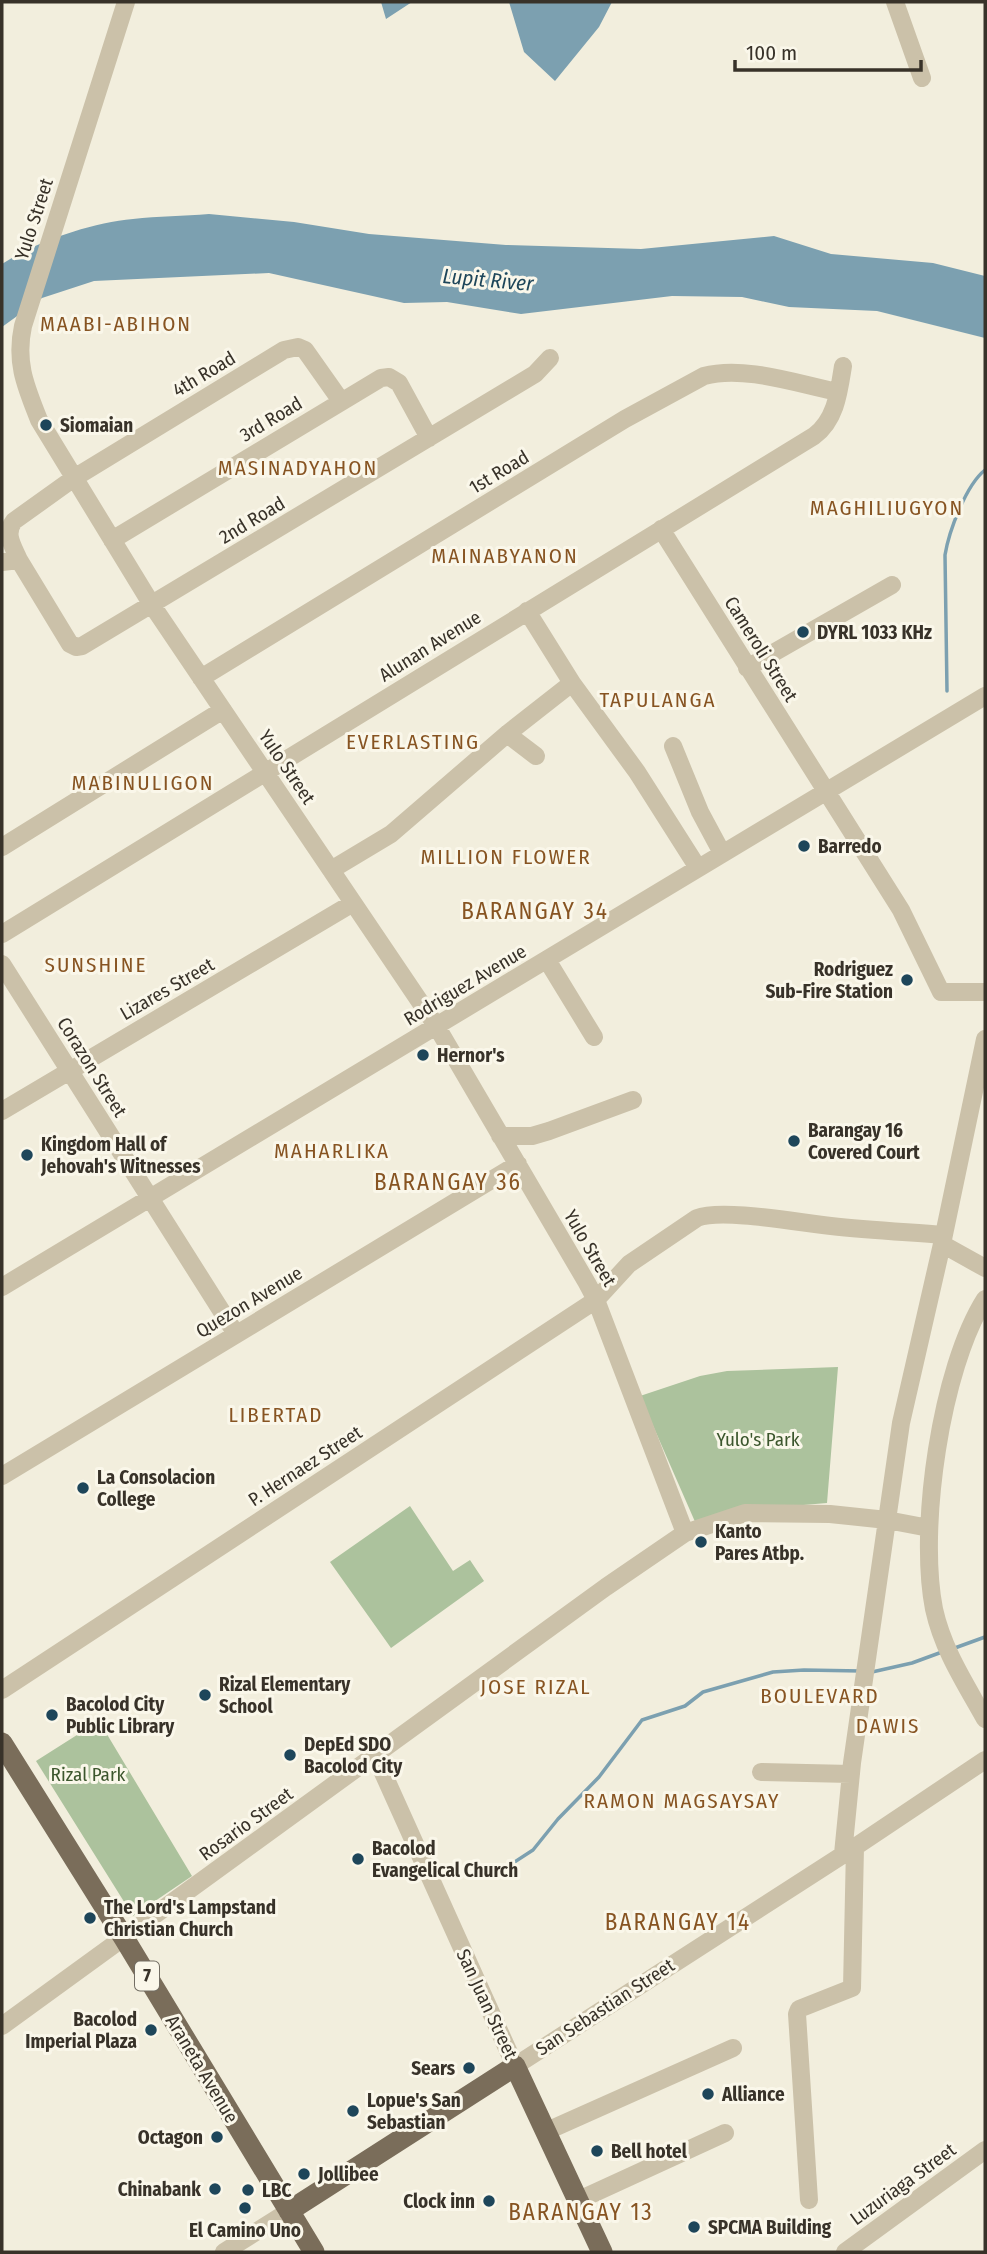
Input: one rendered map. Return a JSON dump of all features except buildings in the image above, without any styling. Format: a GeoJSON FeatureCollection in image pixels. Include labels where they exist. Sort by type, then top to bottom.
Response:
{"type":"FeatureCollection","features":[{"type":"Feature","properties":{"kind":"main road","name":"Araneta Avenue"},"geometry":{"type":"LineString","coordinates":[[2,1743],[124,1938],[314,2252]]}},
{"type":"Feature","properties":{"kind":"main road","name":"San Juan Street"},"geometry":{"type":"LineString","coordinates":[[515,2066],[602,2252]]}},
{"type":"Feature","properties":{"kind":"main road","name":"San Sebastian Street"},"geometry":{"type":"LineString","coordinates":[[289,2211],[515,2066]]}},
{"type":"Feature","properties":{"kind":"street","name":"Yulo Street"},"geometry":{"type":"LineString","coordinates":[[126,2],[23,326],[18,346],[20,367],[27,389],[39,420],[152,605],[436,1027],[518,1164],[596,1300],[685,1533]]}},
{"type":"Feature","properties":{"kind":"street"},"geometry":{"type":"LineString","coordinates":[[895,2],[922,78]]}},
{"type":"Feature","properties":{"kind":"street","name":"4th Road"},"geometry":{"type":"LineString","coordinates":[[10,561],[8,535],[14,521],[74,478],[290,347],[305,351],[341,401]]}},
{"type":"Feature","properties":{"kind":"street","name":"2nd Road"},"geometry":{"type":"LineString","coordinates":[[10,561],[70,644],[82,646],[535,374],[550,358]]}},
{"type":"Feature","properties":{"kind":"street","name":"Alunan Avenue"},"geometry":{"type":"LineString","coordinates":[[2,934],[821,431],[831,416],[843,366]]}},
{"type":"Feature","properties":{"kind":"street","name":"1st Road"},"geometry":{"type":"LineString","coordinates":[[201,678],[625,419],[704,376],[744,373],[838,392]]}},
{"type":"Feature","properties":{"kind":"street","name":"3rd Road"},"geometry":{"type":"LineString","coordinates":[[112,540],[381,378],[393,378],[399,383],[429,438]]}},
{"type":"Feature","properties":{"kind":"street","name":"Cameroli Street"},"geometry":{"type":"LineString","coordinates":[[661,529],[901,910],[941,992],[985,992]]}},
{"type":"Feature","properties":{"kind":"street"},"geometry":{"type":"LineString","coordinates":[[747,668],[892,585]]}},
{"type":"Feature","properties":{"kind":"street"},"geometry":{"type":"LineString","coordinates":[[527,611],[572,683],[637,772],[698,868]]}},
{"type":"Feature","properties":{"kind":"street"},"geometry":{"type":"LineString","coordinates":[[331,870],[391,834],[507,734],[572,683]]}},
{"type":"Feature","properties":{"kind":"street","name":"Rodriguez Avenue"},"geometry":{"type":"LineString","coordinates":[[2,1287],[985,696]]}},
{"type":"Feature","properties":{"kind":"street"},"geometry":{"type":"LineString","coordinates":[[2,847],[223,710]]}},
{"type":"Feature","properties":{"kind":"street"},"geometry":{"type":"LineString","coordinates":[[507,734],[536,756]]}},
{"type":"Feature","properties":{"kind":"street"},"geometry":{"type":"LineString","coordinates":[[673,746],[700,812],[722,853]]}},
{"type":"Feature","properties":{"kind":"street","name":"Lizares Street"},"geometry":{"type":"LineString","coordinates":[[2,1111],[353,903]]}},
{"type":"Feature","properties":{"kind":"street"},"geometry":{"type":"LineString","coordinates":[[547,960],[594,1037]]}},
{"type":"Feature","properties":{"kind":"street","name":"Corazon Street"},"geometry":{"type":"LineString","coordinates":[[2,964],[236,1334]]}},
{"type":"Feature","properties":{"kind":"street"},"geometry":{"type":"LineString","coordinates":[[809,2200],[797,2014],[799,2009],[852,1988],[849,1850],[851,1774],[864,1680],[903,1412],[985,1040]]}},
{"type":"Feature","properties":{"kind":"street"},"geometry":{"type":"LineString","coordinates":[[500,1136],[532,1136],[549,1132],[633,1100]]}},
{"type":"Feature","properties":{"kind":"street","name":"Quezon Avenue"},"geometry":{"type":"LineString","coordinates":[[2,1476],[518,1164]]}},
{"type":"Feature","properties":{"kind":"street","name":"P. Hernaez Street"},"geometry":{"type":"LineString","coordinates":[[2,1690],[596,1300],[629,1264],[674,1232],[705,1215],[732,1215],[943,1239]]}},
{"type":"Feature","properties":{"kind":"street"},"geometry":{"type":"LineString","coordinates":[[943,1239],[985,1268]]}},
{"type":"Feature","properties":{"kind":"street"},"geometry":{"type":"LineString","coordinates":[[985,1299],[970,1324],[953,1372],[935,1468],[929,1528],[934,1609],[954,1666],[985,1719]]}},
{"type":"Feature","properties":{"kind":"street","name":"Rosario Street"},"geometry":{"type":"LineString","coordinates":[[2,2026],[606,1587],[685,1533],[745,1513],[830,1514],[929,1528]]}},
{"type":"Feature","properties":{"kind":"street","name":"San Juan Street"},"geometry":{"type":"LineString","coordinates":[[375,1755],[515,2066]]}},
{"type":"Feature","properties":{"kind":"street","name":"San Sebastian Street"},"geometry":{"type":"LineString","coordinates":[[515,2066],[985,1760]]}},
{"type":"Feature","properties":{"kind":"street"},"geometry":{"type":"LineString","coordinates":[[761,1772],[851,1774]]}},
{"type":"Feature","properties":{"kind":"street"},"geometry":{"type":"LineString","coordinates":[[547,2131],[733,2048]]}},
{"type":"Feature","properties":{"kind":"street"},"geometry":{"type":"LineString","coordinates":[[579,2200],[724,2133]]}},
{"type":"Feature","properties":{"kind":"street","name":"Luzuriaga Street"},"geometry":{"type":"LineString","coordinates":[[845,2252],[985,2150]]}},
{"type":"Feature","properties":{"kind":"street","name":"San Sebastian Street"},"geometry":{"type":"LineString","coordinates":[[224,2252],[289,2211]]}},
{"type":"Feature","properties":{"kind":"green space","name":"Yulo's Park"},"geometry":{"type":"Polygon","coordinates":[[[838,1367],[827,1503],[743,1510],[696,1524],[640,1396],[700,1376],[727,1371],[838,1367]]]}},
{"type":"Feature","properties":{"kind":"green space"},"geometry":{"type":"Polygon","coordinates":[[[410,1506],[453,1571],[470,1560],[484,1581],[391,1648],[330,1562],[410,1506]]]}},
{"type":"Feature","properties":{"kind":"green space","name":"Rizal Park"},"geometry":{"type":"Polygon","coordinates":[[[99,1721],[192,1876],[133,1916],[36,1761],[99,1721]]]}},
{"type":"Feature","properties":{"kind":"water"},"geometry":{"type":"Polygon","coordinates":[[[381,2],[412,2],[386,19],[381,2]]]}},
{"type":"Feature","properties":{"kind":"water"},"geometry":{"type":"Polygon","coordinates":[[[509,2],[612,2],[599,27],[555,81],[524,52],[509,2]]]}},
{"type":"Feature","properties":{"kind":"water","name":"Lupit River"},"geometry":{"type":"Polygon","coordinates":[[[209,214],[294,222],[369,234],[506,245],[641,249],[774,236],[831,254],[933,263],[985,276],[985,338],[877,311],[789,307],[742,297],[672,296],[521,314],[447,302],[404,303],[269,273],[94,281],[42,298],[2,327],[2,264],[16,256],[65,234],[100,224],[142,218],[209,214]]]}},
{"type":"Feature","properties":{"kind":"waterway"},"geometry":{"type":"LineString","coordinates":[[947,691],[945,555],[959,509],[971,486],[985,470]]}},
{"type":"Feature","properties":{"kind":"waterway"},"geometry":{"type":"LineString","coordinates":[[952,1649],[985,1637]]}},
{"type":"Feature","properties":{"kind":"waterway"},"geometry":{"type":"LineString","coordinates":[[872,1672],[912,1663],[942,1652]]}},
{"type":"Feature","properties":{"kind":"waterway"},"geometry":{"type":"LineString","coordinates":[[496,1874],[533,1850],[558,1819],[599,1777],[642,1720],[685,1706],[703,1692],[773,1672],[861,1671]]}},
{"type":"Feature","properties":{"kind":"place","name":"Siomaian"},"geometry":{"type":"Point","coordinates":[46,425]}},
{"type":"Feature","properties":{"kind":"place","name":"DYRL 1033 KHz"},"geometry":{"type":"Point","coordinates":[803,632]}},
{"type":"Feature","properties":{"kind":"place","name":"Barredo"},"geometry":{"type":"Point","coordinates":[804,846]}},
{"type":"Feature","properties":{"kind":"place","name":"Rodriguez Sub-Fire Station"},"geometry":{"type":"Point","coordinates":[907,980]}},
{"type":"Feature","properties":{"kind":"place","name":"Hernor's"},"geometry":{"type":"Point","coordinates":[423,1055]}},
{"type":"Feature","properties":{"kind":"place","name":"Barangay 16 Covered Court"},"geometry":{"type":"Point","coordinates":[794,1141]}},
{"type":"Feature","properties":{"kind":"place","name":"Kingdom Hall of Jehovah's Witnesses"},"geometry":{"type":"Point","coordinates":[27,1155]}},
{"type":"Feature","properties":{"kind":"place","name":"La Consolacion College"},"geometry":{"type":"Point","coordinates":[83,1488]}},
{"type":"Feature","properties":{"kind":"place","name":"Kanto Pares Atbp."},"geometry":{"type":"Point","coordinates":[701,1542]}},
{"type":"Feature","properties":{"kind":"place","name":"Rizal Elementary School"},"geometry":{"type":"Point","coordinates":[205,1695]}},
{"type":"Feature","properties":{"kind":"place","name":"Bacolod City Public Library"},"geometry":{"type":"Point","coordinates":[52,1715]}},
{"type":"Feature","properties":{"kind":"place","name":"DepEd SDO Bacolod City"},"geometry":{"type":"Point","coordinates":[290,1755]}},
{"type":"Feature","properties":{"kind":"place","name":"Bacolod Evangelical Church"},"geometry":{"type":"Point","coordinates":[358,1859]}},
{"type":"Feature","properties":{"kind":"place","name":"The Lord's Lampstand Christian Church"},"geometry":{"type":"Point","coordinates":[90,1918]}},
{"type":"Feature","properties":{"kind":"place","name":"Bacolod Imperial Plaza"},"geometry":{"type":"Point","coordinates":[151,2030]}},
{"type":"Feature","properties":{"kind":"place","name":"Sears"},"geometry":{"type":"Point","coordinates":[469,2068]}},
{"type":"Feature","properties":{"kind":"place","name":"Alliance"},"geometry":{"type":"Point","coordinates":[708,2094]}},
{"type":"Feature","properties":{"kind":"place","name":"Lopue's San Sebastian"},"geometry":{"type":"Point","coordinates":[353,2111]}},
{"type":"Feature","properties":{"kind":"place","name":"Octagon"},"geometry":{"type":"Point","coordinates":[217,2137]}},
{"type":"Feature","properties":{"kind":"place","name":"Bell hotel"},"geometry":{"type":"Point","coordinates":[597,2151]}},
{"type":"Feature","properties":{"kind":"place","name":"Jollibee"},"geometry":{"type":"Point","coordinates":[304,2174]}},
{"type":"Feature","properties":{"kind":"place","name":"Chinabank"},"geometry":{"type":"Point","coordinates":[215,2189]}},
{"type":"Feature","properties":{"kind":"place","name":"LBC"},"geometry":{"type":"Point","coordinates":[248,2190]}},
{"type":"Feature","properties":{"kind":"place","name":"Clock inn"},"geometry":{"type":"Point","coordinates":[489,2201]}},
{"type":"Feature","properties":{"kind":"place","name":"El Camino Uno"},"geometry":{"type":"Point","coordinates":[245,2208]}},
{"type":"Feature","properties":{"kind":"place","name":"SPCMA Building"},"geometry":{"type":"Point","coordinates":[694,2227]}},
{"type":"Feature","properties":{"kind":"district","name":"MAABI-ABIHON"},"geometry":{"type":"Point","coordinates":[116,324]}},
{"type":"Feature","properties":{"kind":"district","name":"MASINADYAHON"},"geometry":{"type":"Point","coordinates":[298,468]}},
{"type":"Feature","properties":{"kind":"district","name":"MAGHILIUGYON"},"geometry":{"type":"Point","coordinates":[887,508]}},
{"type":"Feature","properties":{"kind":"district","name":"MAINABYANON"},"geometry":{"type":"Point","coordinates":[505,556]}},
{"type":"Feature","properties":{"kind":"district","name":"TAPULANGA"},"geometry":{"type":"Point","coordinates":[658,700]}},
{"type":"Feature","properties":{"kind":"district","name":"EVERLASTING"},"geometry":{"type":"Point","coordinates":[413,742]}},
{"type":"Feature","properties":{"kind":"district","name":"MABINULIGON"},"geometry":{"type":"Point","coordinates":[143,783]}},
{"type":"Feature","properties":{"kind":"district","name":"MILLION FLOWER"},"geometry":{"type":"Point","coordinates":[506,857]}},
{"type":"Feature","properties":{"kind":"district","name":"BARANGAY 34"},"geometry":{"type":"Point","coordinates":[535,911]}},
{"type":"Feature","properties":{"kind":"district","name":"SUNSHINE"},"geometry":{"type":"Point","coordinates":[96,965]}},
{"type":"Feature","properties":{"kind":"district","name":"MAHARLIKA"},"geometry":{"type":"Point","coordinates":[332,1151]}},
{"type":"Feature","properties":{"kind":"district","name":"BARANGAY 36"},"geometry":{"type":"Point","coordinates":[448,1182]}},
{"type":"Feature","properties":{"kind":"district","name":"LIBERTAD"},"geometry":{"type":"Point","coordinates":[276,1415]}},
{"type":"Feature","properties":{"kind":"district","name":"JOSE RIZAL"},"geometry":{"type":"Point","coordinates":[536,1687]}},
{"type":"Feature","properties":{"kind":"district","name":"BOULEVARD"},"geometry":{"type":"Point","coordinates":[820,1696]}},
{"type":"Feature","properties":{"kind":"district","name":"DAWIS"},"geometry":{"type":"Point","coordinates":[888,1726]}},
{"type":"Feature","properties":{"kind":"district","name":"RAMON MAGSAYSAY"},"geometry":{"type":"Point","coordinates":[682,1801]}},
{"type":"Feature","properties":{"kind":"district","name":"BARANGAY 14"},"geometry":{"type":"Point","coordinates":[678,1922]}},
{"type":"Feature","properties":{"kind":"district","name":"BARANGAY 13"},"geometry":{"type":"Point","coordinates":[581,2212]}}]}
